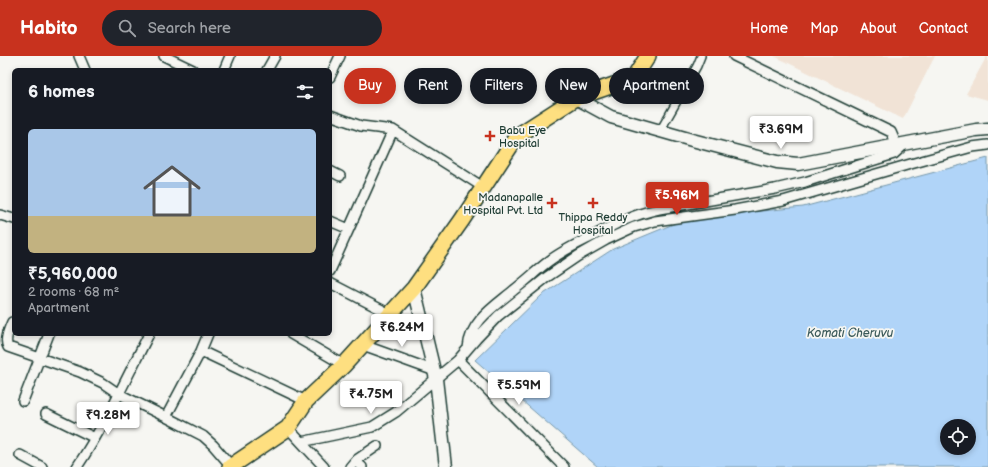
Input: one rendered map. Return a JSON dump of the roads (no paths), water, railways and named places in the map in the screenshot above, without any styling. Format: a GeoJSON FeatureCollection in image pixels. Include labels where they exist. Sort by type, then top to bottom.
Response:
{"type":"FeatureCollection","features":[{"type":"Feature","properties":{"kind":"main road"},"geometry":{"type":"LineString","coordinates":[[601,89],[634,78],[648,56]]}},
{"type":"Feature","properties":{"kind":"main road"},"geometry":{"type":"LineString","coordinates":[[231,467],[288,428],[306,401],[344,365],[414,288],[451,237],[517,136],[567,104]]}},
{"type":"Feature","properties":{"kind":"street"},"geometry":{"type":"LineString","coordinates":[[78,56],[84,68]]}},
{"type":"Feature","properties":{"kind":"street"},"geometry":{"type":"LineString","coordinates":[[164,56],[189,68]]}},
{"type":"Feature","properties":{"kind":"street"},"geometry":{"type":"LineString","coordinates":[[225,68],[230,56]]}},
{"type":"Feature","properties":{"kind":"street"},"geometry":{"type":"LineString","coordinates":[[268,68],[275,56]]}},
{"type":"Feature","properties":{"kind":"street"},"geometry":{"type":"LineString","coordinates":[[332,73],[340,56]]}},
{"type":"Feature","properties":{"kind":"street"},"geometry":{"type":"LineString","coordinates":[[660,131],[697,66],[701,56]]}},
{"type":"Feature","properties":{"kind":"street"},"geometry":{"type":"LineString","coordinates":[[734,56],[891,132],[901,145]]}},
{"type":"Feature","properties":{"kind":"street"},"geometry":{"type":"LineString","coordinates":[[587,104],[611,117],[660,131],[778,162],[798,164],[988,129]]}},
{"type":"Feature","properties":{"kind":"street"},"geometry":{"type":"LineString","coordinates":[[332,116],[361,126],[393,130],[483,187]]}},
{"type":"Feature","properties":{"kind":"street"},"geometry":{"type":"LineString","coordinates":[[332,266],[393,130]]}},
{"type":"Feature","properties":{"kind":"street"},"geometry":{"type":"LineString","coordinates":[[468,348],[471,332],[482,318],[549,260],[566,249],[629,217],[659,209],[774,189],[805,182],[894,154],[901,145]]}},
{"type":"Feature","properties":{"kind":"street"},"geometry":{"type":"LineString","coordinates":[[301,442],[372,427],[396,412],[436,375],[458,360],[498,316],[547,277],[578,256],[606,240],[634,227],[655,221],[735,210],[783,201],[906,165],[972,147],[988,145]]}},
{"type":"Feature","properties":{"kind":"street"},"geometry":{"type":"LineString","coordinates":[[332,173],[340,176]]}},
{"type":"Feature","properties":{"kind":"street"},"geometry":{"type":"LineString","coordinates":[[0,215],[12,218]]}},
{"type":"Feature","properties":{"kind":"street"},"geometry":{"type":"LineString","coordinates":[[332,222],[349,229]]}},
{"type":"Feature","properties":{"kind":"street"},"geometry":{"type":"LineString","coordinates":[[332,283],[390,314]]}},
{"type":"Feature","properties":{"kind":"street"},"geometry":{"type":"LineString","coordinates":[[414,288],[436,375],[446,467]]}},
{"type":"Feature","properties":{"kind":"street"},"geometry":{"type":"LineString","coordinates":[[12,322],[6,341],[8,347],[80,372],[103,383],[119,394],[203,436],[213,445],[231,467]]}},
{"type":"Feature","properties":{"kind":"street"},"geometry":{"type":"LineString","coordinates":[[23,401],[48,336]]}},
{"type":"Feature","properties":{"kind":"street"},"geometry":{"type":"LineString","coordinates":[[77,467],[119,394],[148,336]]}},
{"type":"Feature","properties":{"kind":"street"},"geometry":{"type":"LineString","coordinates":[[166,417],[201,351],[207,336]]}},
{"type":"Feature","properties":{"kind":"street"},"geometry":{"type":"LineString","coordinates":[[294,336],[344,365]]}},
{"type":"Feature","properties":{"kind":"street"},"geometry":{"type":"LineString","coordinates":[[363,345],[436,375]]}},
{"type":"Feature","properties":{"kind":"street"},"geometry":{"type":"LineString","coordinates":[[201,351],[306,401]]}},
{"type":"Feature","properties":{"kind":"street"},"geometry":{"type":"LineString","coordinates":[[458,360],[564,467]]}},
{"type":"Feature","properties":{"kind":"street"},"geometry":{"type":"LineString","coordinates":[[46,414],[95,438]]}},
{"type":"Feature","properties":{"kind":"street"},"geometry":{"type":"LineString","coordinates":[[288,428],[324,467]]}},
{"type":"Feature","properties":{"kind":"street"},"geometry":{"type":"LineString","coordinates":[[356,465],[377,446]]}},
{"type":"Feature","properties":{"kind":"street"},"geometry":{"type":"LineString","coordinates":[[20,455],[42,467]]}},
{"type":"Feature","properties":{"kind":"water","name":"Komati Cheruvu"},"geometry":{"type":"Polygon","coordinates":[[[988,158],[988,467],[598,467],[475,360],[542,295],[613,249],[688,218],[803,207],[988,158]]]}},
{"type":"Feature","properties":{"kind":"place","name":"Babu Eye Hospital"},"geometry":{"type":"Point","coordinates":[490,136]}},
{"type":"Feature","properties":{"kind":"place","name":"Madanapalle Hospital Pvt. Ltd"},"geometry":{"type":"Point","coordinates":[552,203]}},
{"type":"Feature","properties":{"kind":"place","name":"Thippa Reddy Hospital"},"geometry":{"type":"Point","coordinates":[593,203]}}]}
